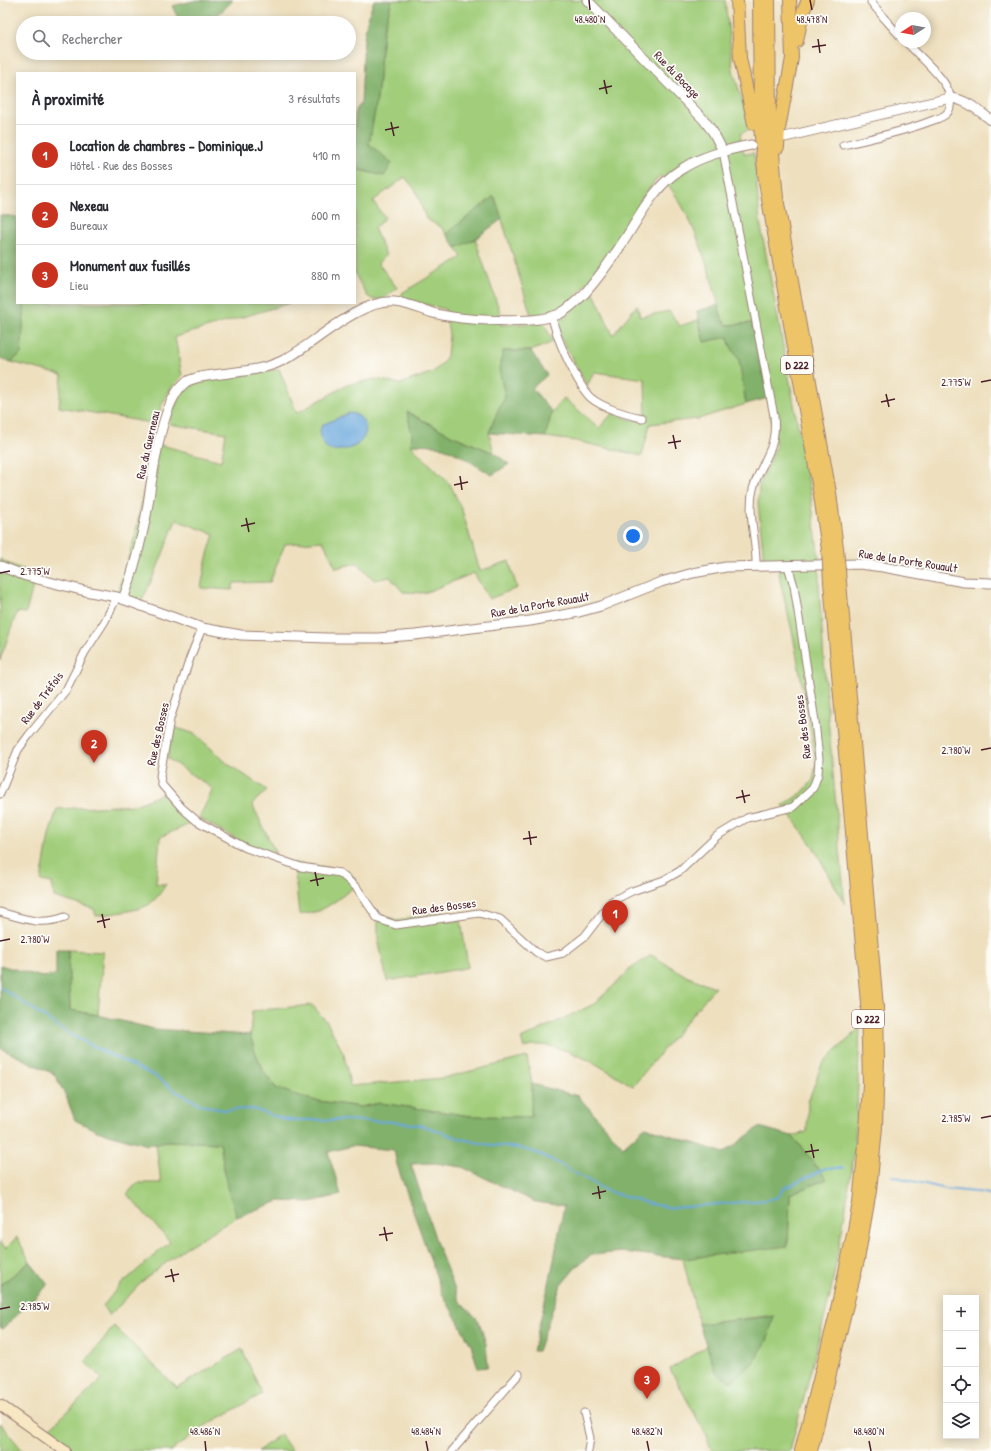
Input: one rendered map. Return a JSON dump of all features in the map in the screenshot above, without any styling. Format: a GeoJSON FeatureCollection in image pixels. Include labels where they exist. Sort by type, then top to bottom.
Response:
{"type":"FeatureCollection","features":[{"type":"Feature","properties":{"kind":"highway"},"geometry":{"type":"LineString","coordinates":[[732,0],[740,58],[753,116],[759,164],[765,182]]}},
{"type":"Feature","properties":{"kind":"highway"},"geometry":{"type":"LineString","coordinates":[[737,0],[740,58]]}},
{"type":"Feature","properties":{"kind":"highway","name":"D 222"},"geometry":{"type":"LineString","coordinates":[[759,0],[760,126],[765,182],[820,495],[832,549]]}},
{"type":"Feature","properties":{"kind":"highway","name":"D 222"},"geometry":{"type":"LineString","coordinates":[[769,0],[770,121],[778,198],[830,493],[835,582],[877,1006],[878,1058],[876,1127],[870,1191],[858,1260],[811,1451]]}},
{"type":"Feature","properties":{"kind":"highway"},"geometry":{"type":"LineString","coordinates":[[790,0],[792,58]]}},
{"type":"Feature","properties":{"kind":"highway"},"geometry":{"type":"LineString","coordinates":[[778,198],[780,186],[778,156],[779,129],[792,58],[803,12],[808,0]]}},
{"type":"Feature","properties":{"kind":"highway","name":"D 222"},"geometry":{"type":"LineString","coordinates":[[801,1451],[852,1238],[863,1169],[869,1084],[867,1004],[835,582]]}},
{"type":"Feature","properties":{"kind":"main road"},"geometry":{"type":"LineString","coordinates":[[0,1405],[65,1451]]}},
{"type":"Feature","properties":{"kind":"street","name":"Rue du Bocage"},"geometry":{"type":"LineString","coordinates":[[587,0],[704,120],[713,132],[723,151]]}},
{"type":"Feature","properties":{"kind":"street"},"geometry":{"type":"LineString","coordinates":[[871,2],[895,30]]}},
{"type":"Feature","properties":{"kind":"street"},"geometry":{"type":"LineString","coordinates":[[843,145],[911,129],[942,117],[948,113],[950,109],[950,98],[949,91],[945,83],[912,48]]}},
{"type":"Feature","properties":{"kind":"street"},"geometry":{"type":"LineString","coordinates":[[785,137],[950,98],[957,98],[964,101],[991,120]]}},
{"type":"Feature","properties":{"kind":"street"},"geometry":{"type":"LineString","coordinates":[[642,418],[623,414],[591,398],[583,388],[569,364],[556,336],[552,317],[563,312],[576,302],[599,277],[650,198],[660,187],[680,170],[701,158],[723,151],[751,145]]}},
{"type":"Feature","properties":{"kind":"street"},"geometry":{"type":"LineString","coordinates":[[723,151],[774,416],[775,432],[771,447],[758,474],[753,490],[751,509],[756,566]]}},
{"type":"Feature","properties":{"kind":"street","name":"Rue du Guerneau"},"geometry":{"type":"LineString","coordinates":[[120,598],[137,553],[145,521],[159,443],[166,414],[173,398],[184,383],[194,378],[257,370],[279,362],[290,357],[346,319],[370,305],[383,302],[396,302],[462,319],[510,320],[552,317]]}},
{"type":"Feature","properties":{"kind":"street","name":"Rue de la Porte Rouault"},"geometry":{"type":"LineString","coordinates":[[0,566],[26,576],[120,598],[202,628],[241,635],[327,638],[378,638],[449,632],[530,622],[579,612],[612,602],[661,582],[693,573],[726,568],[859,564],[964,582],[991,583]]}},
{"type":"Feature","properties":{"kind":"street","name":"Rue des Bosses"},"geometry":{"type":"LineString","coordinates":[[202,628],[190,658],[170,719],[160,776],[164,789],[182,808],[197,821],[246,848],[301,867],[340,873],[357,888],[378,919],[396,924],[479,912],[500,919],[536,952],[546,957],[563,953],[584,936],[612,901],[632,891],[664,880],[680,871],[717,836],[747,818],[793,807],[813,788],[818,774],[819,759],[815,721],[794,586],[788,566]]}},
{"type":"Feature","properties":{"kind":"street","name":"Rue de Tréfois"},"geometry":{"type":"LineString","coordinates":[[0,794],[18,750],[29,734],[66,690],[85,652],[120,598]]}},
{"type":"Feature","properties":{"kind":"street"},"geometry":{"type":"LineString","coordinates":[[0,912],[32,922],[54,921],[65,917]]}},
{"type":"Feature","properties":{"kind":"street"},"geometry":{"type":"LineString","coordinates":[[452,1451],[519,1374]]}},
{"type":"Feature","properties":{"kind":"street"},"geometry":{"type":"LineString","coordinates":[[584,1413],[590,1438],[588,1451]]}},
{"type":"Feature","properties":{"kind":"green space"},"geometry":{"type":"Polygon","coordinates":[[[197,0],[233,0],[216,16],[177,16],[172,6],[197,0]]]}},
{"type":"Feature","properties":{"kind":"green space"},"geometry":{"type":"Polygon","coordinates":[[[374,0],[392,0],[383,31],[377,99],[369,144],[392,163],[384,176],[356,169],[356,110],[361,103],[364,38],[367,21],[374,0]]]}},
{"type":"Feature","properties":{"kind":"green space"},"geometry":{"type":"Polygon","coordinates":[[[392,0],[725,0],[733,70],[751,129],[740,134],[744,154],[754,153],[760,222],[810,490],[819,559],[819,586],[827,707],[845,904],[814,848],[783,805],[802,793],[813,780],[816,762],[793,635],[780,581],[778,561],[764,561],[758,503],[759,486],[776,447],[753,323],[727,325],[722,319],[706,262],[692,225],[683,207],[660,175],[642,198],[623,232],[597,272],[572,300],[556,311],[543,315],[531,315],[495,197],[446,234],[441,227],[426,219],[416,191],[405,177],[373,201],[385,218],[374,228],[386,255],[378,263],[397,288],[385,298],[374,300],[367,296],[356,276],[356,169],[384,176],[369,144],[377,99],[383,31],[392,0]]]}},
{"type":"Feature","properties":{"kind":"green space"},"geometry":{"type":"Polygon","coordinates":[[[494,196],[502,219],[475,239],[456,248],[446,234],[494,196]]]}},
{"type":"Feature","properties":{"kind":"green space"},"geometry":{"type":"Polygon","coordinates":[[[0,215],[16,217],[16,304],[25,304],[21,354],[11,362],[0,358],[0,215]]]}},
{"type":"Feature","properties":{"kind":"green space"},"geometry":{"type":"Polygon","coordinates":[[[475,239],[500,312],[501,325],[544,323],[553,342],[531,351],[503,351],[503,385],[505,398],[498,410],[489,433],[494,453],[451,435],[407,412],[412,434],[411,446],[450,484],[462,510],[480,571],[509,561],[517,588],[489,599],[474,573],[424,593],[403,592],[390,577],[374,580],[358,563],[336,568],[323,541],[285,544],[270,582],[234,583],[232,590],[201,588],[206,561],[214,534],[176,520],[158,566],[141,603],[117,594],[135,536],[153,443],[221,461],[226,433],[169,424],[176,404],[185,389],[194,382],[279,369],[297,413],[347,385],[376,379],[400,384],[433,372],[442,364],[447,356],[449,335],[445,309],[402,299],[402,293],[462,257],[456,248],[475,239]]]}},
{"type":"Feature","properties":{"kind":"green space"},"geometry":{"type":"Polygon","coordinates":[[[593,291],[613,335],[637,305],[640,317],[669,311],[680,326],[698,320],[704,342],[728,337],[730,345],[739,360],[746,404],[698,419],[650,424],[642,456],[576,441],[545,437],[552,412],[564,398],[599,428],[613,413],[632,420],[646,421],[645,379],[594,372],[587,386],[559,334],[557,326],[559,321],[593,291]]]}},
{"type":"Feature","properties":{"kind":"green space"},"geometry":{"type":"Polygon","coordinates":[[[25,304],[287,304],[175,337],[182,376],[170,390],[162,404],[157,424],[59,407],[62,375],[11,362],[21,353],[25,304]]]}},
{"type":"Feature","properties":{"kind":"green space"},"geometry":{"type":"Polygon","coordinates":[[[718,305],[722,319],[727,325],[752,323],[768,398],[746,404],[739,360],[730,345],[728,337],[704,342],[697,311],[718,305]]]}},
{"type":"Feature","properties":{"kind":"green space"},"geometry":{"type":"Polygon","coordinates":[[[503,351],[531,351],[547,375],[532,388],[552,412],[545,437],[489,433],[505,397],[499,369],[503,351]]]}},
{"type":"Feature","properties":{"kind":"green space"},"geometry":{"type":"Polygon","coordinates":[[[407,412],[451,435],[494,453],[509,464],[492,475],[453,452],[443,448],[422,444],[411,446],[412,434],[407,412]]]}},
{"type":"Feature","properties":{"kind":"green space"},"geometry":{"type":"Polygon","coordinates":[[[0,559],[36,574],[26,613],[17,612],[0,660],[0,559]]]}},
{"type":"Feature","properties":{"kind":"green space"},"geometry":{"type":"Polygon","coordinates":[[[174,727],[195,734],[228,764],[267,790],[252,804],[276,854],[238,840],[199,818],[213,789],[167,758],[174,727]]]}},
{"type":"Feature","properties":{"kind":"green space"},"geometry":{"type":"Polygon","coordinates":[[[162,794],[190,824],[160,837],[156,884],[166,884],[153,901],[148,905],[137,909],[96,916],[94,909],[54,897],[52,883],[41,881],[49,835],[57,809],[135,805],[162,794]]]}},
{"type":"Feature","properties":{"kind":"green space"},"geometry":{"type":"Polygon","coordinates":[[[294,863],[349,871],[358,884],[333,903],[319,911],[299,915],[294,863]]]}},
{"type":"Feature","properties":{"kind":"green space"},"geometry":{"type":"Polygon","coordinates":[[[444,912],[448,922],[461,920],[468,967],[387,981],[378,939],[378,914],[396,920],[444,912]]]}},
{"type":"Feature","properties":{"kind":"green space"},"geometry":{"type":"Polygon","coordinates":[[[56,950],[68,950],[70,1010],[98,1015],[154,1029],[250,1035],[263,1071],[276,1088],[312,1100],[360,1107],[380,1103],[471,1116],[531,1117],[532,1084],[578,1096],[623,1147],[645,1127],[724,1153],[759,1127],[792,1136],[827,1179],[790,1194],[788,1246],[683,1259],[622,1252],[591,1255],[577,1266],[561,1285],[538,1351],[533,1351],[551,1275],[564,1206],[535,1202],[462,1167],[435,1163],[411,1164],[438,1247],[459,1300],[479,1321],[486,1344],[488,1367],[478,1368],[471,1345],[442,1293],[397,1165],[394,1150],[352,1146],[328,1152],[341,1195],[309,1202],[279,1201],[237,1217],[227,1187],[220,1143],[167,1141],[148,1145],[97,1131],[75,1120],[66,1096],[54,1074],[0,1048],[0,965],[42,977],[56,975],[56,950]]]}},
{"type":"Feature","properties":{"kind":"green space"},"geometry":{"type":"Polygon","coordinates":[[[68,950],[103,952],[98,1015],[70,1010],[68,950]]]}},
{"type":"Feature","properties":{"kind":"green space"},"geometry":{"type":"Polygon","coordinates":[[[651,955],[688,977],[715,987],[633,1086],[587,1060],[561,1049],[536,1045],[524,1048],[521,1039],[594,1004],[629,970],[651,955]]]}},
{"type":"Feature","properties":{"kind":"green space"},"geometry":{"type":"Polygon","coordinates":[[[312,1005],[327,1022],[344,1054],[350,1086],[443,1078],[527,1057],[532,1084],[531,1117],[471,1116],[380,1103],[361,1107],[312,1100],[276,1088],[263,1071],[250,1035],[252,1011],[312,1005]]]}},
{"type":"Feature","properties":{"kind":"green space"},"geometry":{"type":"Polygon","coordinates":[[[860,1026],[854,1153],[845,1213],[830,1296],[790,1451],[712,1451],[704,1431],[670,1369],[707,1346],[716,1373],[767,1316],[699,1324],[683,1259],[788,1245],[790,1194],[827,1179],[792,1136],[807,1132],[808,1102],[821,1066],[852,1036],[860,1026]]]}},
{"type":"Feature","properties":{"kind":"green space"},"geometry":{"type":"Polygon","coordinates":[[[167,1141],[220,1143],[227,1187],[237,1217],[185,1248],[144,1280],[109,1316],[103,1306],[119,1286],[170,1242],[127,1194],[137,1183],[161,1183],[156,1143],[167,1141]]]}},
{"type":"Feature","properties":{"kind":"green space"},"geometry":{"type":"Polygon","coordinates":[[[17,1237],[30,1262],[0,1285],[0,1242],[6,1248],[17,1237]]]}},
{"type":"Feature","properties":{"kind":"green space"},"geometry":{"type":"Polygon","coordinates":[[[30,1262],[48,1285],[2,1329],[0,1327],[0,1285],[30,1262]]]}},
{"type":"Feature","properties":{"kind":"green space"},"geometry":{"type":"Polygon","coordinates":[[[774,1316],[767,1341],[753,1363],[731,1382],[716,1373],[699,1324],[774,1316]]]}},
{"type":"Feature","properties":{"kind":"green space"},"geometry":{"type":"Polygon","coordinates":[[[114,1326],[177,1388],[242,1349],[262,1394],[203,1427],[171,1451],[75,1451],[47,1431],[102,1379],[85,1362],[114,1326]]]}},
{"type":"Feature","properties":{"kind":"green space"},"geometry":{"type":"Polygon","coordinates":[[[0,1423],[23,1451],[0,1451],[0,1423]]]}},
{"type":"Feature","properties":{"kind":"green space"},"geometry":{"type":"Polygon","coordinates":[[[280,1434],[292,1451],[258,1451],[280,1434]]]}},
{"type":"Feature","properties":{"kind":"water"},"geometry":{"type":"Polygon","coordinates":[[[349,413],[355,414],[363,420],[366,429],[363,439],[349,449],[329,450],[324,445],[320,435],[322,425],[349,413]]]}},
{"type":"Feature","properties":{"kind":"waterway"},"geometry":{"type":"LineString","coordinates":[[0,987],[68,1033],[155,1076],[177,1092],[202,1105],[223,1110],[253,1109],[286,1120],[397,1122],[424,1126],[458,1138],[484,1144],[519,1148],[534,1152],[552,1160],[607,1191],[650,1204],[673,1208],[766,1200],[778,1197],[783,1189],[826,1168],[844,1168]]}},
{"type":"Feature","properties":{"kind":"waterway"},"geometry":{"type":"LineString","coordinates":[[892,1176],[946,1189],[991,1195]]}},
{"type":"Feature","properties":{"kind":"place","name":"Nexeau"},"geometry":{"type":"Point","coordinates":[94,763]}},
{"type":"Feature","properties":{"kind":"place","name":"Location de chambres - Dominique.J"},"geometry":{"type":"Point","coordinates":[615,933]}},
{"type":"Feature","properties":{"kind":"place","name":"Monument aux fusillés"},"geometry":{"type":"Point","coordinates":[647,1399]}}]}
